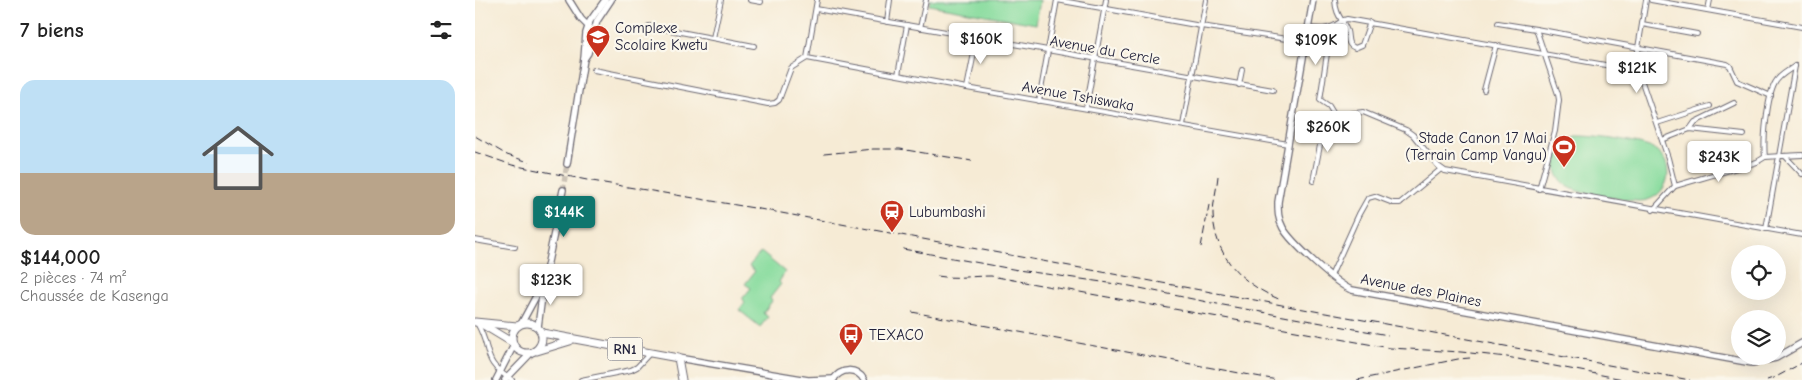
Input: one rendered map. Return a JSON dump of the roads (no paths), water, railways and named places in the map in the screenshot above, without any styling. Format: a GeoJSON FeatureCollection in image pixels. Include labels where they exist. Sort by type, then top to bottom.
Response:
{"type":"FeatureCollection","features":[{"type":"Feature","properties":{"kind":"highway","name":"RN1"},"geometry":{"type":"LineString","coordinates":[[477,323],[519,325],[530,323],[540,330],[573,340],[678,358]]}},
{"type":"Feature","properties":{"kind":"highway"},"geometry":{"type":"LineString","coordinates":[[477,323],[513,344],[521,352],[532,352],[541,344],[540,330]]}},
{"type":"Feature","properties":{"kind":"highway"},"geometry":{"type":"LineString","coordinates":[[513,344],[512,334],[519,325]]}},
{"type":"Feature","properties":{"kind":"highway","name":"RN1"},"geometry":{"type":"LineString","coordinates":[[532,352],[573,340]]}},
{"type":"Feature","properties":{"kind":"highway"},"geometry":{"type":"LineString","coordinates":[[678,358],[683,380]]}},
{"type":"Feature","properties":{"kind":"street"},"geometry":{"type":"LineString","coordinates":[[569,0],[575,11],[591,28]]}},
{"type":"Feature","properties":{"kind":"street"},"geometry":{"type":"LineString","coordinates":[[567,164],[585,59],[585,41],[605,0]]}},
{"type":"Feature","properties":{"kind":"street"},"geometry":{"type":"LineString","coordinates":[[591,28],[611,0]]}},
{"type":"Feature","properties":{"kind":"street"},"geometry":{"type":"LineString","coordinates":[[713,38],[721,0]]}},
{"type":"Feature","properties":{"kind":"street"},"geometry":{"type":"LineString","coordinates":[[750,0],[761,2]]}},
{"type":"Feature","properties":{"kind":"street"},"geometry":{"type":"LineString","coordinates":[[594,70],[775,104],[779,100],[791,68],[807,58],[817,0]]}},
{"type":"Feature","properties":{"kind":"street"},"geometry":{"type":"LineString","coordinates":[[887,22],[890,0]]}},
{"type":"Feature","properties":{"kind":"street"},"geometry":{"type":"LineString","coordinates":[[920,28],[926,0]]}},
{"type":"Feature","properties":{"kind":"street"},"geometry":{"type":"LineString","coordinates":[[1039,101],[1057,0],[1201,26],[1306,42]]}},
{"type":"Feature","properties":{"kind":"street"},"geometry":{"type":"LineString","coordinates":[[1086,108],[1106,0]]}},
{"type":"Feature","properties":{"kind":"street"},"geometry":{"type":"LineString","coordinates":[[1183,125],[1206,0]]}},
{"type":"Feature","properties":{"kind":"street","name":"Avenue des Plaines"},"geometry":{"type":"LineString","coordinates":[[1313,0],[1278,202],[1280,222],[1288,236],[1338,283],[1352,290],[1752,363],[1776,358],[1802,343]]}},
{"type":"Feature","properties":{"kind":"street"},"geometry":{"type":"LineString","coordinates":[[1335,0],[1336,13],[1347,31],[1347,41],[1350,46],[1355,48],[1362,45],[1370,22]]}},
{"type":"Feature","properties":{"kind":"street"},"geometry":{"type":"LineString","coordinates":[[1646,0],[1638,48],[1639,71],[1657,123],[1675,186]]}},
{"type":"Feature","properties":{"kind":"street"},"geometry":{"type":"LineString","coordinates":[[1651,0],[1802,27]]}},
{"type":"Feature","properties":{"kind":"street"},"geometry":{"type":"LineString","coordinates":[[1708,10],[1710,0]]}},
{"type":"Feature","properties":{"kind":"street","name":"Avenue du Cercle"},"geometry":{"type":"LineString","coordinates":[[816,9],[1273,90]]}},
{"type":"Feature","properties":{"kind":"street"},"geometry":{"type":"LineString","coordinates":[[1308,28],[1331,27],[1347,19],[1639,71]]}},
{"type":"Feature","properties":{"kind":"street"},"geometry":{"type":"LineString","coordinates":[[1498,23],[1727,64],[1730,66],[1737,82],[1771,96]]}},
{"type":"Feature","properties":{"kind":"street"},"geometry":{"type":"LineString","coordinates":[[1642,24],[1697,34]]}},
{"type":"Feature","properties":{"kind":"street"},"geometry":{"type":"LineString","coordinates":[[649,26],[754,46]]}},
{"type":"Feature","properties":{"kind":"street"},"geometry":{"type":"LineString","coordinates":[[898,75],[907,26]]}},
{"type":"Feature","properties":{"kind":"street"},"geometry":{"type":"LineString","coordinates":[[1331,27],[1320,100],[1329,106],[1335,116]]}},
{"type":"Feature","properties":{"kind":"street"},"geometry":{"type":"LineString","coordinates":[[1536,29],[1559,100],[1555,132],[1539,189]]}},
{"type":"Feature","properties":{"kind":"street"},"geometry":{"type":"LineString","coordinates":[[967,88],[977,38]]}},
{"type":"Feature","properties":{"kind":"street"},"geometry":{"type":"LineString","coordinates":[[1484,90],[1496,46]]}},
{"type":"Feature","properties":{"kind":"street","name":"Avenue Tshiswaka"},"geometry":{"type":"LineString","coordinates":[[807,58],[1288,144]]}},
{"type":"Feature","properties":{"kind":"street"},"geometry":{"type":"LineString","coordinates":[[1765,157],[1765,127],[1775,82],[1795,66],[1766,229]]}},
{"type":"Feature","properties":{"kind":"street"},"geometry":{"type":"LineString","coordinates":[[1239,85],[1242,70]]}},
{"type":"Feature","properties":{"kind":"street"},"geometry":{"type":"LineString","coordinates":[[1691,129],[1695,122],[1734,103]]}},
{"type":"Feature","properties":{"kind":"street"},"geometry":{"type":"LineString","coordinates":[[1657,123],[1710,106]]}},
{"type":"Feature","properties":{"kind":"street"},"geometry":{"type":"LineString","coordinates":[[1313,180],[1324,122],[1328,118],[1335,116],[1363,112],[1406,130],[1413,135],[1429,157],[1445,172],[1802,235]]}},
{"type":"Feature","properties":{"kind":"street"},"geometry":{"type":"LineString","coordinates":[[1662,140],[1691,129],[1744,134]]}},
{"type":"Feature","properties":{"kind":"street"},"geometry":{"type":"LineString","coordinates":[[1653,210],[1675,186],[1757,162],[1765,157],[1802,154]]}},
{"type":"Feature","properties":{"kind":"street"},"geometry":{"type":"LineString","coordinates":[[1785,156],[1802,174]]}},
{"type":"Feature","properties":{"kind":"street"},"geometry":{"type":"LineString","coordinates":[[1331,276],[1368,198],[1375,196],[1393,203],[1400,203],[1441,169]]}},
{"type":"Feature","properties":{"kind":"street"},"geometry":{"type":"LineString","coordinates":[[540,330],[544,281],[563,190]]}},
{"type":"Feature","properties":{"kind":"street"},"geometry":{"type":"LineString","coordinates":[[475,240],[515,246]]}},
{"type":"Feature","properties":{"kind":"street"},"geometry":{"type":"LineString","coordinates":[[519,325],[544,281]]}},
{"type":"Feature","properties":{"kind":"street"},"geometry":{"type":"LineString","coordinates":[[477,323],[485,339],[491,363],[508,379],[532,352]]}},
{"type":"Feature","properties":{"kind":"street"},"geometry":{"type":"LineString","coordinates":[[496,380],[497,370],[513,344]]}},
{"type":"Feature","properties":{"kind":"street"},"geometry":{"type":"LineString","coordinates":[[581,380],[631,370],[637,367],[650,353]]}},
{"type":"Feature","properties":{"kind":"street"},"geometry":{"type":"LineString","coordinates":[[678,358],[809,380],[834,379],[840,372],[850,370],[859,374],[864,380]]}},
{"type":"Feature","properties":{"kind":"tunnel"},"geometry":{"type":"LineString","coordinates":[[563,190],[567,164]]}},
{"type":"Feature","properties":{"kind":"railway"},"geometry":{"type":"LineString","coordinates":[[475,136],[507,155],[529,162]]}},
{"type":"Feature","properties":{"kind":"railway"},"geometry":{"type":"LineString","coordinates":[[824,154],[873,149],[900,149],[972,161]]}},
{"type":"Feature","properties":{"kind":"railway"},"geometry":{"type":"LineString","coordinates":[[475,152],[512,165],[592,181],[754,208],[1690,380]]}},
{"type":"Feature","properties":{"kind":"railway"},"geometry":{"type":"LineString","coordinates":[[1218,176],[1213,214],[1215,230],[1225,256],[1233,268],[1254,286],[1281,300]]}},
{"type":"Feature","properties":{"kind":"railway"},"geometry":{"type":"LineString","coordinates":[[1201,247],[1209,205]]}},
{"type":"Feature","properties":{"kind":"railway"},"geometry":{"type":"LineString","coordinates":[[903,249],[1018,270],[1130,286],[1388,335]]}},
{"type":"Feature","properties":{"kind":"railway"},"geometry":{"type":"LineString","coordinates":[[937,276],[991,276],[1390,348],[1507,357],[1628,380]]}},
{"type":"Feature","properties":{"kind":"railway"},"geometry":{"type":"LineString","coordinates":[[912,312],[1277,380]]}},
{"type":"Feature","properties":{"kind":"railway"},"geometry":{"type":"LineString","coordinates":[[1357,380],[1470,358]]}},
{"type":"Feature","properties":{"kind":"railway"},"geometry":{"type":"LineString","coordinates":[[1767,380],[1802,363]]}},
{"type":"Feature","properties":{"kind":"place","name":"Complexe Scolaire Kwetu"},"geometry":{"type":"Point","coordinates":[598,58]}},
{"type":"Feature","properties":{"kind":"place","name":"Stade Canon 17 Mai (Terrain Camp Vangu)"},"geometry":{"type":"Point","coordinates":[1564,168]}},
{"type":"Feature","properties":{"kind":"place","name":"Lubumbashi"},"geometry":{"type":"Point","coordinates":[892,233]}},
{"type":"Feature","properties":{"kind":"place","name":"TEXACO"},"geometry":{"type":"Point","coordinates":[851,356]}}]}
